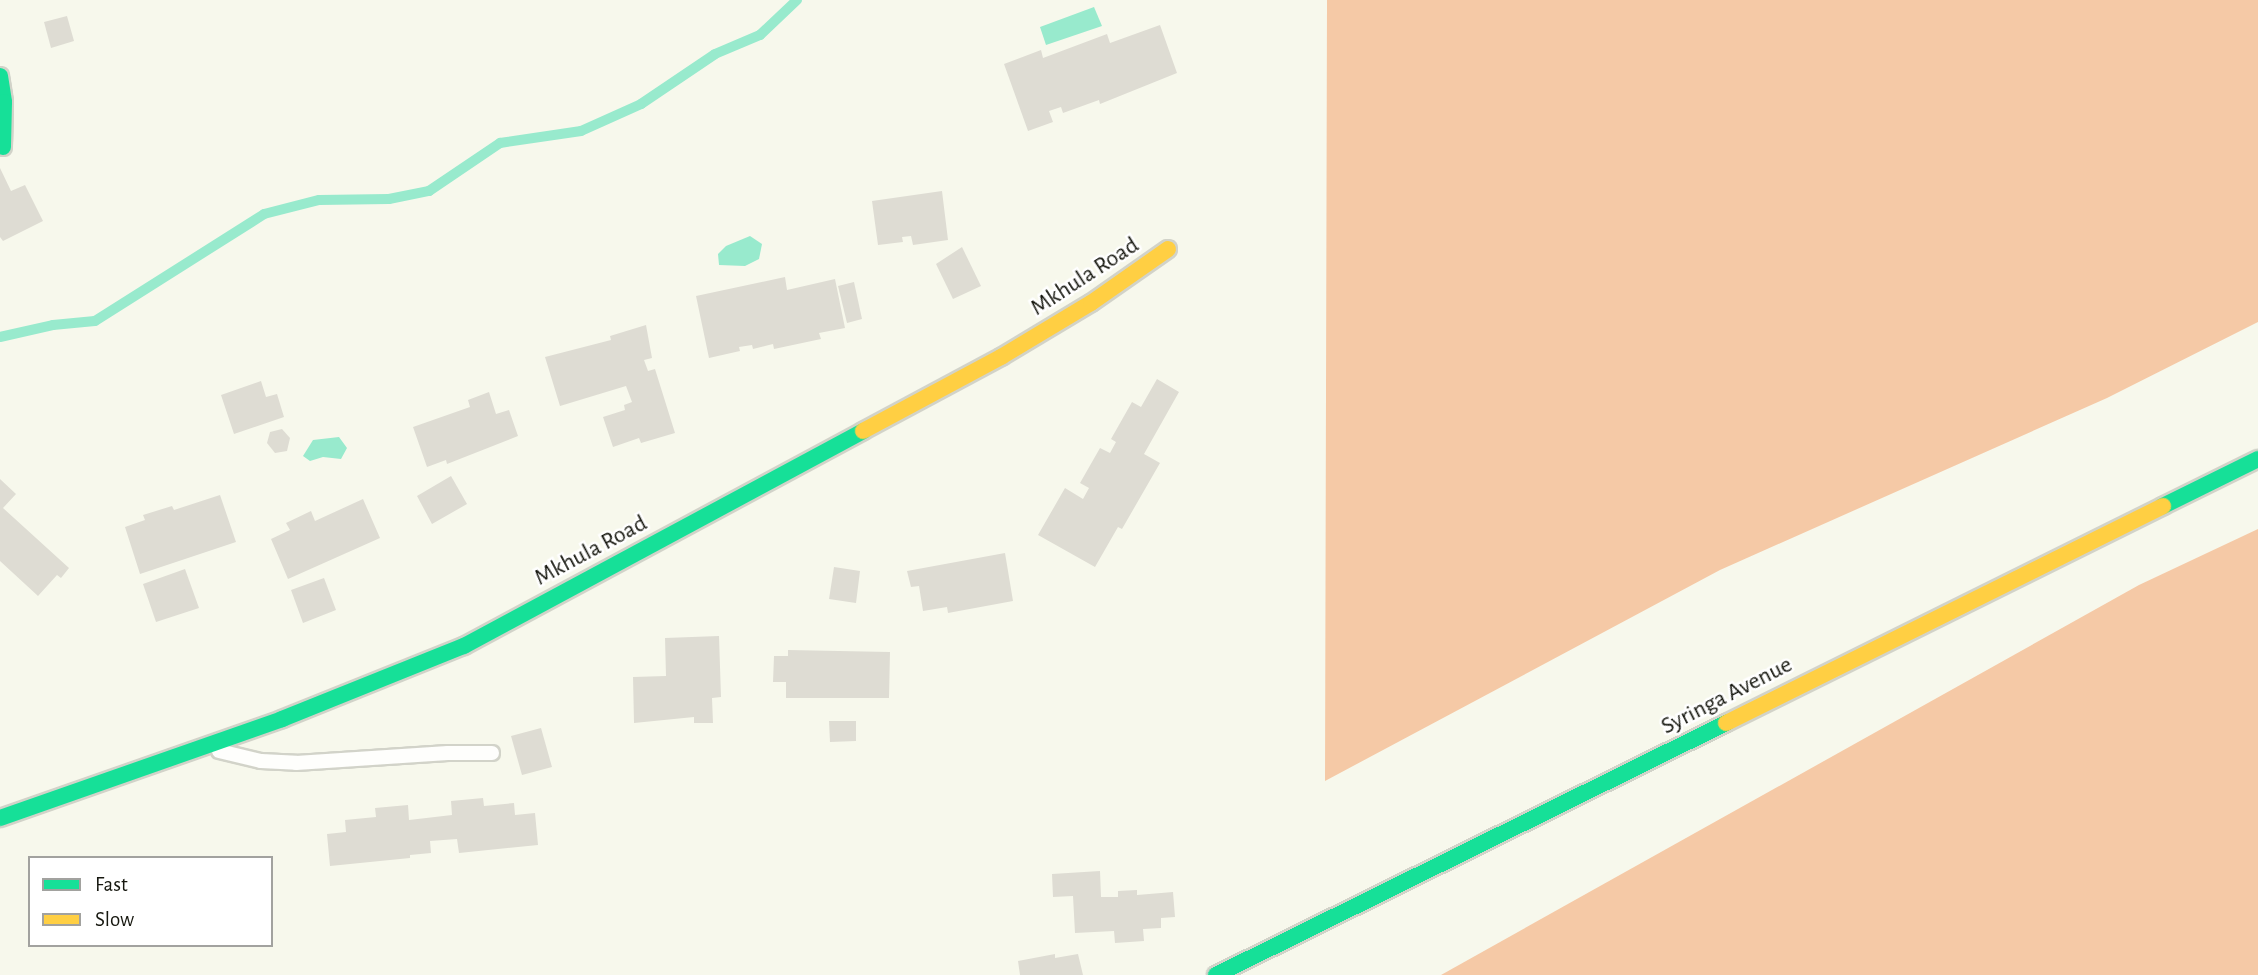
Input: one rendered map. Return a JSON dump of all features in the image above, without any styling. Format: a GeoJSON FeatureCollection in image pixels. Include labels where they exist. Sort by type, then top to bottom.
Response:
{"type":"FeatureCollection","features":[{"type":"Feature","properties":{"kind":"street"},"geometry":{"type":"LineString","coordinates":[[0,76],[4,102],[3,147]]}},
{"type":"Feature","properties":{"kind":"street","name":"Mkhula Road"},"geometry":{"type":"LineString","coordinates":[[0,818],[282,719],[464,646],[1001,357],[1091,303],[1168,249]]}},
{"type":"Feature","properties":{"kind":"street","name":"Syringa Avenue"},"geometry":{"type":"LineString","coordinates":[[1216,975],[2258,458]]}},
{"type":"Feature","properties":{"kind":"lane"},"geometry":{"type":"LineString","coordinates":[[204,747],[261,761],[296,763],[448,753],[492,753]]}},
{"type":"Feature","properties":{"kind":"shaded area"},"geometry":{"type":"Polygon","coordinates":[[[1327,0],[2258,0],[2258,322],[2107,398],[1720,570],[1325,781],[1327,0]]]}},
{"type":"Feature","properties":{"kind":"shaded area"},"geometry":{"type":"Polygon","coordinates":[[[1094,7],[1102,26],[1046,45],[1040,27],[1094,7]]]}},
{"type":"Feature","properties":{"kind":"shaded area"},"geometry":{"type":"Polygon","coordinates":[[[750,236],[762,244],[759,259],[745,266],[719,265],[718,254],[726,246],[750,236]]]}},
{"type":"Feature","properties":{"kind":"shaded area"},"geometry":{"type":"Polygon","coordinates":[[[339,437],[347,448],[341,459],[323,457],[310,461],[303,456],[313,440],[339,437]]]}},
{"type":"Feature","properties":{"kind":"shaded area"},"geometry":{"type":"Polygon","coordinates":[[[2258,529],[2258,975],[1441,975],[2139,585],[2258,529]]]}},
{"type":"Feature","properties":{"kind":"building"},"geometry":{"type":"Polygon","coordinates":[[[67,16],[74,41],[51,48],[44,22],[67,16]]]}},
{"type":"Feature","properties":{"kind":"building"},"geometry":{"type":"Polygon","coordinates":[[[1160,25],[1177,73],[1100,104],[1099,100],[1063,113],[1061,107],[1049,111],[1053,122],[1028,131],[1004,64],[1041,50],[1043,58],[1107,34],[1110,43],[1160,25]]]}},
{"type":"Feature","properties":{"kind":"building"},"geometry":{"type":"Polygon","coordinates":[[[0,168],[11,191],[25,185],[43,221],[3,241],[0,237],[0,168]]]}},
{"type":"Feature","properties":{"kind":"building"},"geometry":{"type":"Polygon","coordinates":[[[942,191],[948,240],[913,245],[911,236],[902,237],[903,242],[878,245],[872,201],[942,191]]]}},
{"type":"Feature","properties":{"kind":"building"},"geometry":{"type":"Polygon","coordinates":[[[962,247],[981,286],[953,299],[936,264],[962,247]]]}},
{"type":"Feature","properties":{"kind":"building"},"geometry":{"type":"Polygon","coordinates":[[[785,277],[787,290],[835,279],[845,328],[819,333],[821,339],[774,349],[773,344],[753,349],[752,345],[739,347],[740,351],[709,358],[696,296],[785,277]]]}},
{"type":"Feature","properties":{"kind":"building"},"geometry":{"type":"Polygon","coordinates":[[[854,282],[862,319],[847,323],[838,286],[854,282]]]}},
{"type":"Feature","properties":{"kind":"building"},"geometry":{"type":"Polygon","coordinates":[[[646,325],[652,358],[644,360],[648,371],[655,369],[675,433],[641,443],[639,438],[613,447],[603,417],[625,410],[624,405],[632,402],[626,386],[560,406],[545,357],[611,340],[610,336],[646,325]]]}},
{"type":"Feature","properties":{"kind":"building"},"geometry":{"type":"Polygon","coordinates":[[[1157,379],[1179,392],[1144,454],[1160,463],[1122,529],[1118,527],[1095,567],[1038,535],[1065,488],[1083,499],[1089,488],[1080,483],[1100,448],[1110,453],[1116,442],[1111,439],[1132,402],[1141,407],[1157,379]]]}},
{"type":"Feature","properties":{"kind":"building"},"geometry":{"type":"Polygon","coordinates":[[[261,381],[266,397],[277,394],[284,417],[234,434],[221,395],[261,381]]]}},
{"type":"Feature","properties":{"kind":"building"},"geometry":{"type":"Polygon","coordinates":[[[489,392],[496,414],[509,410],[518,436],[447,464],[446,460],[427,467],[413,427],[470,407],[468,400],[489,392]]]}},
{"type":"Feature","properties":{"kind":"building"},"geometry":{"type":"Polygon","coordinates":[[[282,429],[290,438],[287,451],[275,453],[267,443],[270,432],[282,429]]]}},
{"type":"Feature","properties":{"kind":"building"},"geometry":{"type":"Polygon","coordinates":[[[451,476],[467,504],[432,524],[417,496],[451,476]]]}},
{"type":"Feature","properties":{"kind":"building"},"geometry":{"type":"Polygon","coordinates":[[[0,479],[16,494],[3,508],[69,568],[61,578],[57,575],[38,596],[0,561],[0,479]]]}},
{"type":"Feature","properties":{"kind":"building"},"geometry":{"type":"Polygon","coordinates":[[[220,495],[236,542],[140,574],[125,527],[145,520],[143,515],[172,506],[174,510],[220,495]]]}},
{"type":"Feature","properties":{"kind":"building"},"geometry":{"type":"Polygon","coordinates":[[[363,499],[380,538],[288,579],[271,539],[290,530],[286,523],[311,511],[315,521],[363,499]]]}},
{"type":"Feature","properties":{"kind":"building"},"geometry":{"type":"Polygon","coordinates":[[[1005,553],[1013,601],[948,613],[947,607],[923,611],[919,586],[911,587],[907,571],[1005,553]]]}},
{"type":"Feature","properties":{"kind":"building"},"geometry":{"type":"Polygon","coordinates":[[[834,567],[860,571],[856,603],[829,599],[834,567]]]}},
{"type":"Feature","properties":{"kind":"building"},"geometry":{"type":"Polygon","coordinates":[[[185,569],[199,608],[156,622],[143,584],[185,569]]]}},
{"type":"Feature","properties":{"kind":"building"},"geometry":{"type":"Polygon","coordinates":[[[324,578],[336,610],[303,623],[291,590],[324,578]]]}},
{"type":"Feature","properties":{"kind":"building"},"geometry":{"type":"Polygon","coordinates":[[[719,636],[721,697],[712,698],[713,723],[694,723],[694,717],[634,723],[633,677],[666,676],[665,638],[719,636]]]}},
{"type":"Feature","properties":{"kind":"building"},"geometry":{"type":"Polygon","coordinates":[[[788,650],[890,652],[889,698],[786,698],[786,682],[773,682],[774,656],[788,656],[788,650]]]}},
{"type":"Feature","properties":{"kind":"building"},"geometry":{"type":"Polygon","coordinates":[[[829,721],[856,721],[856,741],[830,742],[829,721]]]}},
{"type":"Feature","properties":{"kind":"building"},"geometry":{"type":"Polygon","coordinates":[[[541,728],[552,767],[522,775],[511,736],[541,728]]]}},
{"type":"Feature","properties":{"kind":"building"},"geometry":{"type":"Polygon","coordinates":[[[483,798],[484,806],[514,803],[515,815],[535,813],[538,845],[459,853],[457,839],[430,841],[431,853],[410,855],[410,858],[330,866],[327,834],[346,832],[345,820],[376,817],[375,808],[408,805],[409,820],[452,815],[451,801],[483,798]]]}},
{"type":"Feature","properties":{"kind":"building"},"geometry":{"type":"Polygon","coordinates":[[[1100,871],[1101,897],[1118,897],[1118,891],[1137,890],[1137,895],[1173,892],[1175,917],[1161,918],[1161,928],[1143,929],[1144,941],[1115,943],[1114,931],[1075,933],[1073,896],[1053,897],[1052,874],[1100,871]]]}},
{"type":"Feature","properties":{"kind":"building"},"geometry":{"type":"Polygon","coordinates":[[[1055,954],[1055,958],[1078,954],[1083,975],[1020,975],[1018,961],[1055,954]]]}},
{"type":"Feature","properties":{"kind":"waterway"},"geometry":{"type":"LineString","coordinates":[[0,337],[53,325],[95,321],[264,214],[319,200],[389,199],[429,191],[500,143],[581,131],[641,104],[715,54],[760,35],[797,0]]}},
{"type":"Feature","properties":{"kind":"traffic: fast"},"geometry":{"type":"LineString","coordinates":[[0,76],[4,102],[3,147]]}},
{"type":"Feature","properties":{"kind":"traffic: fast"},"geometry":{"type":"LineString","coordinates":[[0,818],[282,719],[464,646],[863,431]]}},
{"type":"Feature","properties":{"kind":"traffic: fast"},"geometry":{"type":"LineString","coordinates":[[2163,506],[2258,459]]}},
{"type":"Feature","properties":{"kind":"traffic: fast"},"geometry":{"type":"LineString","coordinates":[[1216,975],[1726,723]]}},
{"type":"Feature","properties":{"kind":"traffic: slow"},"geometry":{"type":"LineString","coordinates":[[863,431],[1001,357],[1091,303],[1168,249]]}},
{"type":"Feature","properties":{"kind":"traffic: slow"},"geometry":{"type":"LineString","coordinates":[[1726,723],[2163,506]]}}]}
